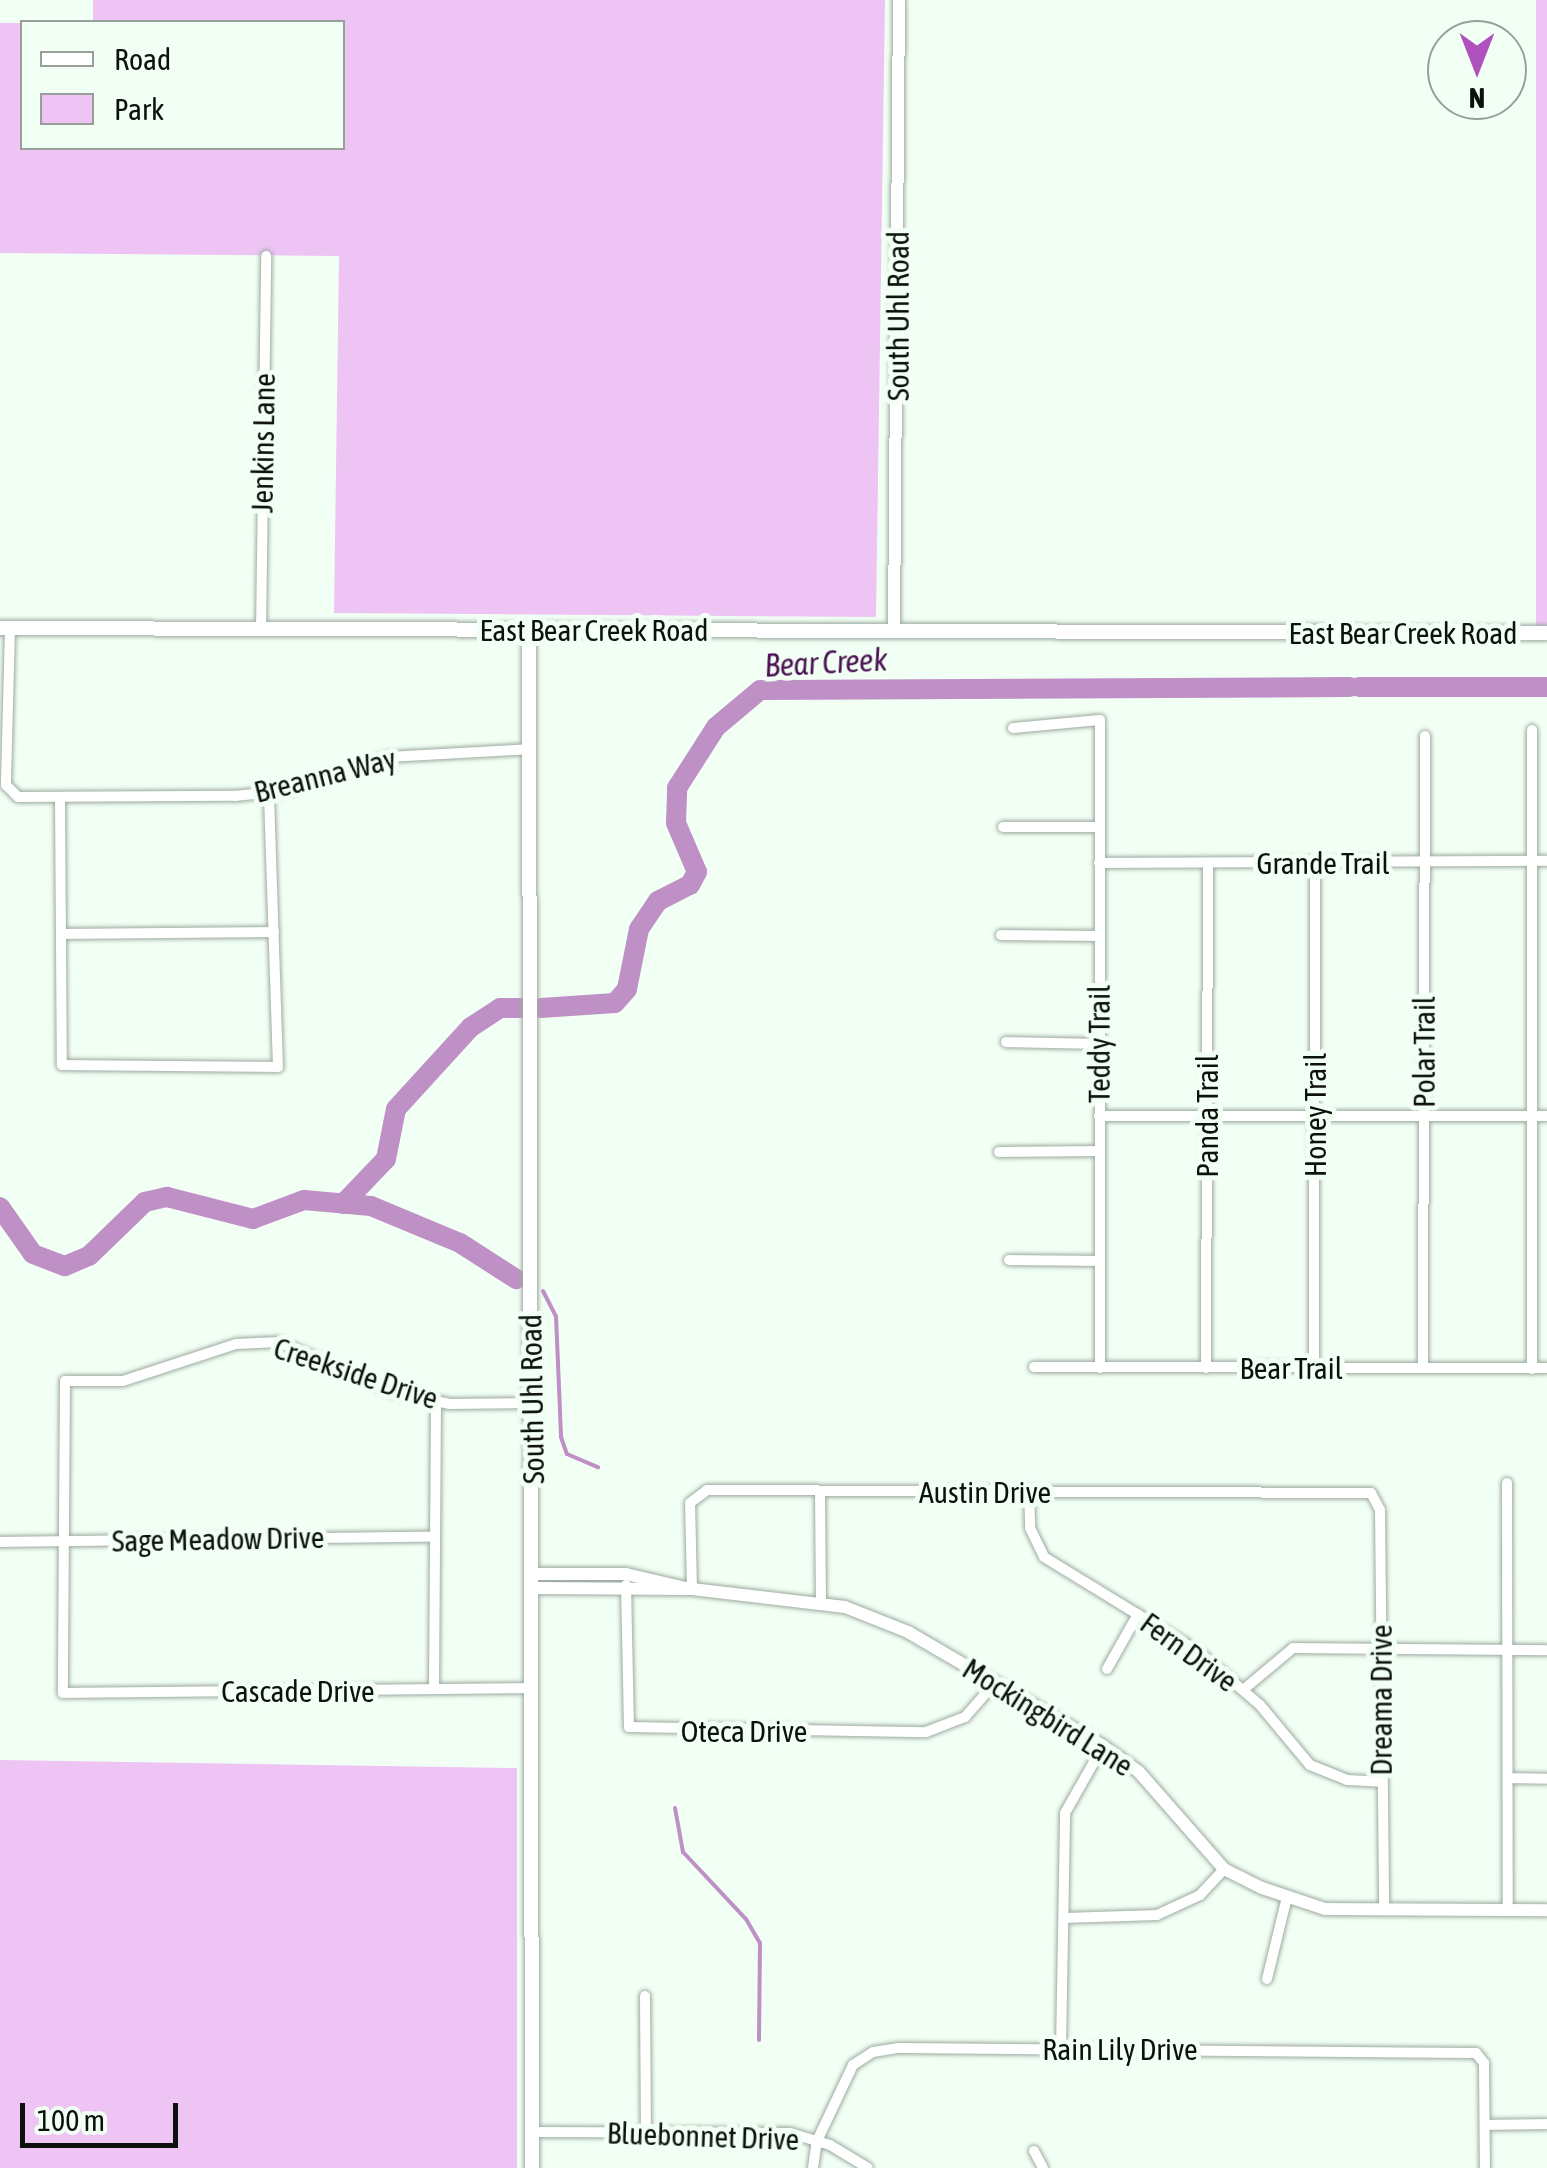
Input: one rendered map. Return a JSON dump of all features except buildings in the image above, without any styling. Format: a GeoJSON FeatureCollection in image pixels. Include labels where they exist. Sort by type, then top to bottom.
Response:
{"type":"FeatureCollection","features":[{"type":"Feature","properties":{"kind":"main road","name":"East Bear Creek Road"},"geometry":{"type":"LineString","coordinates":[[5,628],[1547,633]]}},
{"type":"Feature","properties":{"kind":"main road","name":"South Uhl Road"},"geometry":{"type":"LineString","coordinates":[[529,630],[532,2168]]}},
{"type":"Feature","properties":{"kind":"street","name":"South Uhl Road"},"geometry":{"type":"LineString","coordinates":[[894,632],[900,0]]}},
{"type":"Feature","properties":{"kind":"street","name":"Jenkins Lane"},"geometry":{"type":"LineString","coordinates":[[260,630],[266,256]]}},
{"type":"Feature","properties":{"kind":"street","name":"Breanna Way"},"geometry":{"type":"LineString","coordinates":[[5,628],[6,785],[18,797],[60,800],[269,792],[388,758],[530,749]]}},
{"type":"Feature","properties":{"kind":"street","name":"Teddy Trail"},"geometry":{"type":"LineString","coordinates":[[1013,728],[1100,720],[1100,1368]]}},
{"type":"Feature","properties":{"kind":"street"},"geometry":{"type":"LineString","coordinates":[[1532,730],[1532,1368]]}},
{"type":"Feature","properties":{"kind":"street","name":"Polar Trail"},"geometry":{"type":"LineString","coordinates":[[1423,1368],[1425,736]]}},
{"type":"Feature","properties":{"kind":"street"},"geometry":{"type":"LineString","coordinates":[[60,800],[62,1065],[278,1067],[269,792]]}},
{"type":"Feature","properties":{"kind":"street"},"geometry":{"type":"LineString","coordinates":[[1004,827],[1099,827]]}},
{"type":"Feature","properties":{"kind":"street","name":"Grande Trail"},"geometry":{"type":"LineString","coordinates":[[1099,863],[1547,861]]}},
{"type":"Feature","properties":{"kind":"street","name":"Honey Trail"},"geometry":{"type":"LineString","coordinates":[[1314,1368],[1315,862]]}},
{"type":"Feature","properties":{"kind":"street","name":"Panda Trail"},"geometry":{"type":"LineString","coordinates":[[1206,1368],[1208,864]]}},
{"type":"Feature","properties":{"kind":"street"},"geometry":{"type":"LineString","coordinates":[[61,934],[274,932]]}},
{"type":"Feature","properties":{"kind":"street"},"geometry":{"type":"LineString","coordinates":[[1001,935],[1099,936]]}},
{"type":"Feature","properties":{"kind":"street"},"geometry":{"type":"LineString","coordinates":[[1006,1042],[1099,1044]]}},
{"type":"Feature","properties":{"kind":"street"},"geometry":{"type":"LineString","coordinates":[[1099,1116],[1547,1116]]}},
{"type":"Feature","properties":{"kind":"street"},"geometry":{"type":"LineString","coordinates":[[999,1152],[1099,1151]]}},
{"type":"Feature","properties":{"kind":"street"},"geometry":{"type":"LineString","coordinates":[[1009,1260],[1100,1261]]}},
{"type":"Feature","properties":{"kind":"street","name":"Creekside Drive"},"geometry":{"type":"LineString","coordinates":[[64,1540],[64,1381],[124,1380],[236,1344],[279,1342],[393,1392],[436,1401],[533,1403]]}},
{"type":"Feature","properties":{"kind":"street","name":"Bear Trail"},"geometry":{"type":"LineString","coordinates":[[1034,1367],[1547,1368]]}},
{"type":"Feature","properties":{"kind":"street"},"geometry":{"type":"LineString","coordinates":[[434,1690],[436,1401]]}},
{"type":"Feature","properties":{"kind":"street"},"geometry":{"type":"LineString","coordinates":[[1507,1483],[1508,1909]]}},
{"type":"Feature","properties":{"kind":"street"},"geometry":{"type":"LineString","coordinates":[[820,1491],[821,1600]]}},
{"type":"Feature","properties":{"kind":"street","name":"Fern Drive"},"geometry":{"type":"LineString","coordinates":[[1029,1492],[1030,1528],[1044,1557],[1138,1614],[1243,1690],[1310,1765],[1348,1780],[1382,1782]]}},
{"type":"Feature","properties":{"kind":"street","name":"Austin Drive"},"geometry":{"type":"LineString","coordinates":[[692,1590],[690,1503],[696,1494],[1371,1493]]}},
{"type":"Feature","properties":{"kind":"street","name":"Dreama Drive"},"geometry":{"type":"LineString","coordinates":[[1371,1493],[1380,1510],[1384,1910]]}},
{"type":"Feature","properties":{"kind":"street","name":"Sage Meadow Drive"},"geometry":{"type":"LineString","coordinates":[[0,1542],[435,1537]]}},
{"type":"Feature","properties":{"kind":"street","name":"Cascade Drive"},"geometry":{"type":"LineString","coordinates":[[64,1540],[62,1692],[534,1688]]}},
{"type":"Feature","properties":{"kind":"street","name":"Mockingbird Lane"},"geometry":{"type":"LineString","coordinates":[[533,1581],[626,1581],[821,1600],[908,1632],[1103,1746],[1139,1772],[1224,1868],[1288,1898],[1324,1909],[1547,1910]]}},
{"type":"Feature","properties":{"kind":"street","name":"Oteca Drive"},"geometry":{"type":"LineString","coordinates":[[626,1581],[629,1727],[926,1732],[964,1718],[994,1684]]}},
{"type":"Feature","properties":{"kind":"street"},"geometry":{"type":"LineString","coordinates":[[1107,1669],[1138,1614]]}},
{"type":"Feature","properties":{"kind":"street"},"geometry":{"type":"LineString","coordinates":[[1243,1690],[1293,1648],[1382,1652],[1547,1650]]}},
{"type":"Feature","properties":{"kind":"street"},"geometry":{"type":"LineString","coordinates":[[1060,2049],[1065,1813],[1103,1746]]}},
{"type":"Feature","properties":{"kind":"street"},"geometry":{"type":"LineString","coordinates":[[1508,1778],[1547,1778]]}},
{"type":"Feature","properties":{"kind":"street"},"geometry":{"type":"LineString","coordinates":[[1064,1918],[1168,1912],[1200,1895],[1224,1868]]}},
{"type":"Feature","properties":{"kind":"street"},"geometry":{"type":"LineString","coordinates":[[1267,1978],[1288,1898]]}},
{"type":"Feature","properties":{"kind":"street"},"geometry":{"type":"LineString","coordinates":[[645,1996],[646,2132]]}},
{"type":"Feature","properties":{"kind":"street","name":"Rain Lily Drive"},"geometry":{"type":"LineString","coordinates":[[813,2168],[816,2141],[853,2065],[872,2052],[1060,2049],[1476,2053],[1484,2062],[1485,2125]]}},
{"type":"Feature","properties":{"kind":"street"},"geometry":{"type":"LineString","coordinates":[[1485,2168],[1485,2125],[1547,2124]]}},
{"type":"Feature","properties":{"kind":"street","name":"Bluebonnet Drive"},"geometry":{"type":"LineString","coordinates":[[531,2132],[790,2133],[816,2141],[868,2168]]}},
{"type":"Feature","properties":{"kind":"street"},"geometry":{"type":"LineString","coordinates":[[1034,2151],[1043,2168]]}},
{"type":"Feature","properties":{"kind":"green space"},"geometry":{"type":"Polygon","coordinates":[[[93,0],[885,0],[876,617],[334,613],[339,256],[0,253],[0,23],[20,23],[20,150],[345,150],[345,20],[93,20],[93,0]]]}},
{"type":"Feature","properties":{"kind":"green space"},"geometry":{"type":"Polygon","coordinates":[[[1536,0],[1547,0],[1547,636],[1536,636],[1536,0]]]}},
{"type":"Feature","properties":{"kind":"green space"},"geometry":{"type":"Polygon","coordinates":[[[0,1760],[517,1768],[517,2168],[0,2168],[0,1760]]]}},
{"type":"Feature","properties":{"kind":"waterway","name":"Bear Creek"},"geometry":{"type":"LineString","coordinates":[[541,1008],[615,1003],[627,989],[639,929],[658,901],[690,885],[697,872],[676,823],[677,788],[716,727],[760,690],[1350,687]]}},
{"type":"Feature","properties":{"kind":"waterway","name":"Bear Creek"},"geometry":{"type":"LineString","coordinates":[[1359,687],[1547,687]]}},
{"type":"Feature","properties":{"kind":"waterway","name":"Bear Creek"},"geometry":{"type":"LineString","coordinates":[[343,1204],[386,1159],[396,1109],[471,1027],[500,1008],[522,1008]]}},
{"type":"Feature","properties":{"kind":"waterway","name":"Bear Creek"},"geometry":{"type":"LineString","coordinates":[[0,1207],[33,1254],[65,1266],[89,1256],[145,1202],[167,1197],[253,1219],[304,1200],[371,1206],[460,1243],[516,1279]]}},
{"type":"Feature","properties":{"kind":"waterway"},"geometry":{"type":"LineString","coordinates":[[543,1291],[556,1316],[561,1437],[567,1454],[598,1467]]}},
{"type":"Feature","properties":{"kind":"waterway"},"geometry":{"type":"LineString","coordinates":[[675,1808],[683,1852],[746,1919],[760,1943],[759,2040]]}}]}
